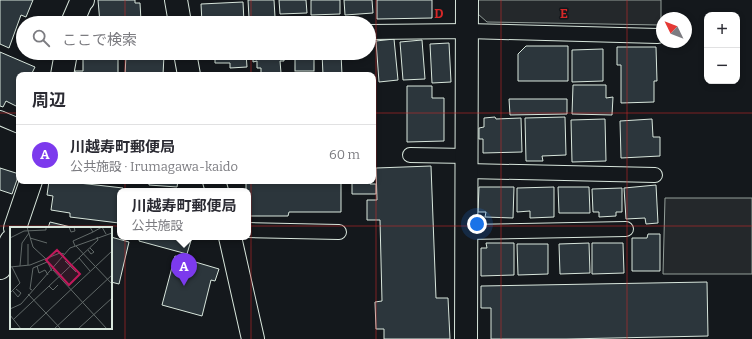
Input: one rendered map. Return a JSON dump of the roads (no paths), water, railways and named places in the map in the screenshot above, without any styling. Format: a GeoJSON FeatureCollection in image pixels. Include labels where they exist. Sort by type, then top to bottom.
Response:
{"type":"FeatureCollection","features":[{"type":"Feature","properties":{"kind":"street"},"geometry":{"type":"LineString","coordinates":[[75,16],[83,0]]}},
{"type":"Feature","properties":{"kind":"street"},"geometry":{"type":"LineString","coordinates":[[176,0],[179,16]]}},
{"type":"Feature","properties":{"kind":"street"},"geometry":{"type":"LineString","coordinates":[[466,339],[467,0]]}},
{"type":"Feature","properties":{"kind":"street"},"geometry":{"type":"LineString","coordinates":[[63,72],[65,60]]}},
{"type":"Feature","properties":{"kind":"street"},"geometry":{"type":"LineString","coordinates":[[186,60],[188,72]]}},
{"type":"Feature","properties":{"kind":"street"},"geometry":{"type":"LineString","coordinates":[[15,227],[30,184]]}},
{"type":"Feature","properties":{"kind":"street"},"geometry":{"type":"LineString","coordinates":[[231,240],[253,339]]}},
{"type":"Feature","properties":{"kind":"street"},"geometry":{"type":"LineString","coordinates":[[0,268],[10,243]]}},
{"type":"Feature","properties":{"kind":"lane"},"geometry":{"type":"LineString","coordinates":[[376,32],[467,32],[656,36]]}},
{"type":"Feature","properties":{"kind":"lane"},"geometry":{"type":"LineString","coordinates":[[0,118],[16,125]]}},
{"type":"Feature","properties":{"kind":"lane"},"geometry":{"type":"LineString","coordinates":[[410,155],[467,164],[655,175]]}},
{"type":"Feature","properties":{"kind":"lane"},"geometry":{"type":"LineString","coordinates":[[467,232],[626,229]]}},
{"type":"Feature","properties":{"kind":"lane"},"geometry":{"type":"LineString","coordinates":[[251,230],[338,232]]}},
{"type":"Feature","properties":{"kind":"place","name":"川越寿町郵便局"},"geometry":{"type":"Point","coordinates":[184,286]}}]}
